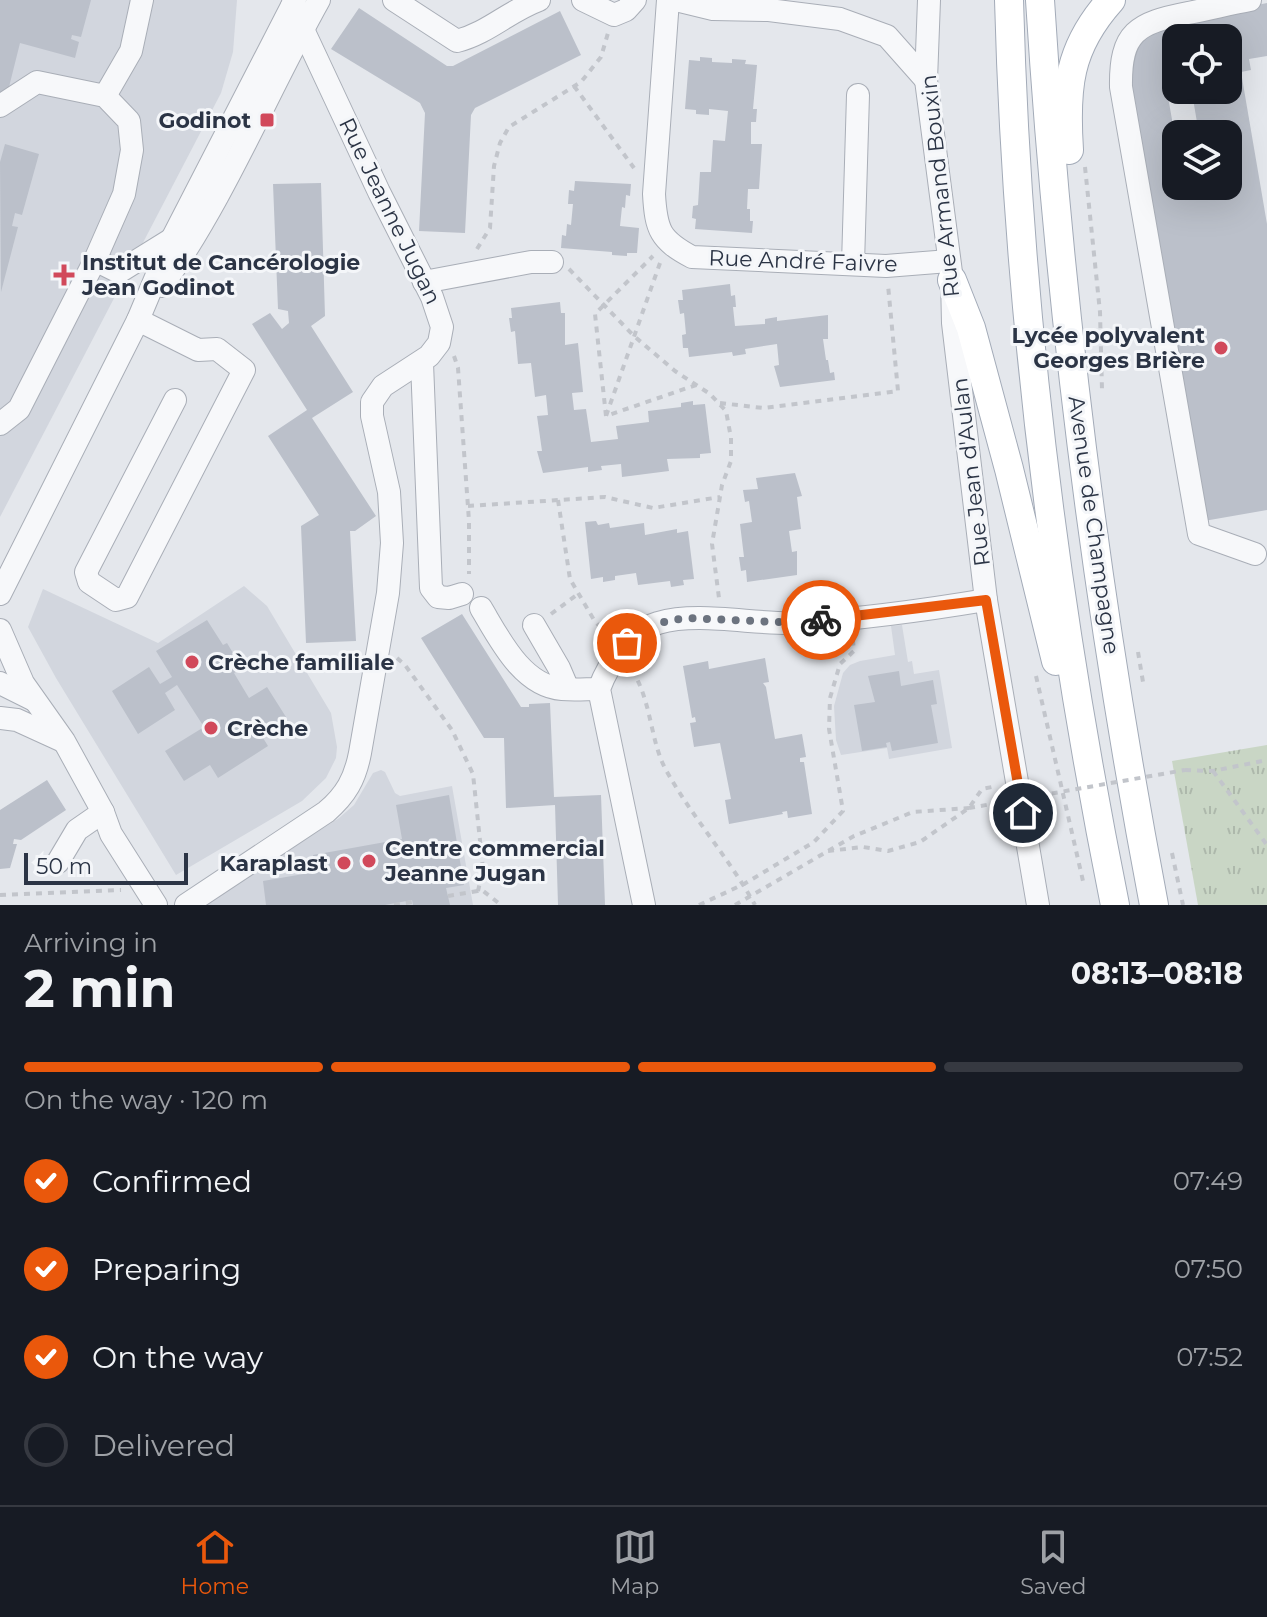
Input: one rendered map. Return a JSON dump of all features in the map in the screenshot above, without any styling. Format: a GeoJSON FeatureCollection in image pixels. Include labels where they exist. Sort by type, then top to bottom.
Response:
{"type":"FeatureCollection","features":[{"type":"Feature","properties":{"kind":"main road","name":"Avenue de Champagne"},"geometry":{"type":"LineString","coordinates":[[1009,0],[1011,83],[1036,418],[1089,767],[1115,905]]}},
{"type":"Feature","properties":{"kind":"main road","name":"Avenue de Champagne"},"geometry":{"type":"LineString","coordinates":[[1040,0],[1049,137],[1091,510],[1132,791],[1154,905]]}},
{"type":"Feature","properties":{"kind":"main road"},"geometry":{"type":"LineString","coordinates":[[1091,510],[1067,117],[1077,48],[1095,18],[1111,0]]}},
{"type":"Feature","properties":{"kind":"main road"},"geometry":{"type":"LineString","coordinates":[[950,271],[971,328],[1009,469],[1064,700],[1089,767]]}},
{"type":"Feature","properties":{"kind":"street"},"geometry":{"type":"LineString","coordinates":[[105,96],[131,51],[142,0]]}},
{"type":"Feature","properties":{"kind":"street"},"geometry":{"type":"LineString","coordinates":[[138,320],[188,250],[319,0]]}},
{"type":"Feature","properties":{"kind":"street"},"geometry":{"type":"LineString","coordinates":[[394,0],[457,41],[478,35],[521,6],[539,0]]}},
{"type":"Feature","properties":{"kind":"street"},"geometry":{"type":"LineString","coordinates":[[583,0],[614,15],[626,10],[635,0]]}},
{"type":"Feature","properties":{"kind":"street"},"geometry":{"type":"LineString","coordinates":[[668,0],[654,194],[656,222],[668,241]]}},
{"type":"Feature","properties":{"kind":"street"},"geometry":{"type":"LineString","coordinates":[[676,0],[713,9],[780,9],[840,19],[887,36],[926,80]]}},
{"type":"Feature","properties":{"kind":"street","name":"Rue Armand Bouxin"},"geometry":{"type":"LineString","coordinates":[[929,0],[926,80],[950,271],[953,323]]}},
{"type":"Feature","properties":{"kind":"street"},"geometry":{"type":"LineString","coordinates":[[1250,0],[1156,19],[1139,28],[1128,43],[1121,64],[1121,87],[1199,534],[1255,554]]}},
{"type":"Feature","properties":{"kind":"street"},"geometry":{"type":"LineString","coordinates":[[0,594],[138,320],[172,239],[294,3]]}},
{"type":"Feature","properties":{"kind":"street","name":"Rue Jeanne Jugan"},"geometry":{"type":"LineString","coordinates":[[294,3],[302,31],[441,318],[439,343]]}},
{"type":"Feature","properties":{"kind":"street"},"geometry":{"type":"LineString","coordinates":[[0,106],[37,82],[105,96],[129,121],[132,150],[124,194],[95,260],[19,409],[0,424]]}},
{"type":"Feature","properties":{"kind":"street"},"geometry":{"type":"LineString","coordinates":[[853,264],[858,95]]}},
{"type":"Feature","properties":{"kind":"street"},"geometry":{"type":"LineString","coordinates":[[95,260],[119,272],[172,239]]}},
{"type":"Feature","properties":{"kind":"street","name":"Rue André Faivre"},"geometry":{"type":"LineString","coordinates":[[668,241],[692,257],[950,271]]}},
{"type":"Feature","properties":{"kind":"street"},"geometry":{"type":"LineString","coordinates":[[424,282],[531,262],[552,262]]}},
{"type":"Feature","properties":{"kind":"street"},"geometry":{"type":"LineString","coordinates":[[138,320],[198,350],[217,349],[244,370],[127,597],[116,600],[89,582],[86,572],[175,400]]}},
{"type":"Feature","properties":{"kind":"street","name":"Rue Jean d'Aulan"},"geometry":{"type":"LineString","coordinates":[[953,323],[986,600],[1038,905]]}},
{"type":"Feature","properties":{"kind":"street"},"geometry":{"type":"LineString","coordinates":[[186,905],[326,812],[347,791],[357,770],[391,568],[392,517],[372,402],[383,386],[422,363],[439,343]]}},
{"type":"Feature","properties":{"kind":"street"},"geometry":{"type":"LineString","coordinates":[[422,363],[431,588],[438,597],[462,594]]}},
{"type":"Feature","properties":{"kind":"street"},"geometry":{"type":"LineString","coordinates":[[644,905],[599,689],[606,669],[627,643],[655,624],[684,618],[797,623],[986,600]]}},
{"type":"Feature","properties":{"kind":"street"},"geometry":{"type":"LineString","coordinates":[[481,608],[523,669],[541,683],[568,689],[599,689]]}},
{"type":"Feature","properties":{"kind":"street"},"geometry":{"type":"LineString","coordinates":[[534,625],[568,689]]}},
{"type":"Feature","properties":{"kind":"street"},"geometry":{"type":"LineString","coordinates":[[0,630],[23,683],[64,741],[103,812],[111,834],[150,897]]}},
{"type":"Feature","properties":{"kind":"street"},"geometry":{"type":"LineString","coordinates":[[0,683],[39,702]]}},
{"type":"Feature","properties":{"kind":"street"},"geometry":{"type":"LineString","coordinates":[[0,718],[17,720],[64,741]]}},
{"type":"Feature","properties":{"kind":"street"},"geometry":{"type":"LineString","coordinates":[[58,862],[77,830],[103,812]]}},
{"type":"Feature","properties":{"kind":"path"},"geometry":{"type":"LineString","coordinates":[[461,275],[490,228],[494,166],[500,143],[509,127],[581,82],[601,57],[614,15]]}},
{"type":"Feature","properties":{"kind":"path"},"geometry":{"type":"LineString","coordinates":[[574,86],[654,194]]}},
{"type":"Feature","properties":{"kind":"path"},"geometry":{"type":"LineString","coordinates":[[1084,160],[1100,312],[1102,403]]}},
{"type":"Feature","properties":{"kind":"path"},"geometry":{"type":"LineString","coordinates":[[606,416],[595,314],[668,241]]}},
{"type":"Feature","properties":{"kind":"path"},"geometry":{"type":"LineString","coordinates":[[606,416],[668,241]]}},
{"type":"Feature","properties":{"kind":"path"},"geometry":{"type":"LineString","coordinates":[[552,262],[569,269],[634,336],[675,371],[720,403],[726,411],[731,461],[720,497],[712,544],[720,621]]}},
{"type":"Feature","properties":{"kind":"path"},"geometry":{"type":"LineString","coordinates":[[720,403],[763,408],[898,391],[886,266]]}},
{"type":"Feature","properties":{"kind":"path"},"geometry":{"type":"LineString","coordinates":[[439,343],[454,356],[458,368],[468,506],[469,584],[462,594]]}},
{"type":"Feature","properties":{"kind":"path"},"geometry":{"type":"LineString","coordinates":[[606,416],[696,385]]}},
{"type":"Feature","properties":{"kind":"path"},"geometry":{"type":"LineString","coordinates":[[468,506],[605,497],[653,508],[720,497]]}},
{"type":"Feature","properties":{"kind":"path"},"geometry":{"type":"LineString","coordinates":[[558,500],[570,579],[594,620],[620,651],[642,687],[664,767],[744,884],[752,905]]}},
{"type":"Feature","properties":{"kind":"path"},"geometry":{"type":"LineString","coordinates":[[534,625],[578,594]]}},
{"type":"Feature","properties":{"kind":"path"},"geometry":{"type":"LineString","coordinates":[[699,905],[744,884],[814,842],[843,811],[829,729],[830,698],[840,664],[854,651],[852,629]]}},
{"type":"Feature","properties":{"kind":"path"},"geometry":{"type":"LineString","coordinates":[[1136,643],[1144,690]]}},
{"type":"Feature","properties":{"kind":"path"},"geometry":{"type":"LineString","coordinates":[[378,652],[394,656],[405,665],[452,730],[473,774],[483,869],[478,891]]}},
{"type":"Feature","properties":{"kind":"path"},"geometry":{"type":"LineString","coordinates":[[735,905],[854,836],[913,812],[969,808],[1185,770],[1213,771],[1267,760]]}},
{"type":"Feature","properties":{"kind":"path"},"geometry":{"type":"LineString","coordinates":[[1155,768],[1158,784]]}},
{"type":"Feature","properties":{"kind":"path"},"geometry":{"type":"LineString","coordinates":[[1213,771],[1267,845]]}},
{"type":"Feature","properties":{"kind":"path"},"geometry":{"type":"LineString","coordinates":[[826,852],[863,847],[888,851],[920,842],[969,808],[982,789],[999,786]]}},
{"type":"Feature","properties":{"kind":"path"},"geometry":{"type":"LineString","coordinates":[[1170,845],[1183,905]]}},
{"type":"Feature","properties":{"kind":"path"},"geometry":{"type":"LineString","coordinates":[[448,896],[482,890],[501,905]]}},
{"type":"Feature","properties":{"kind":"path"},"geometry":{"type":"LineString","coordinates":[[0,895],[150,897]]}},
{"type":"Feature","properties":{"kind":"path"},"geometry":{"type":"LineString","coordinates":[[394,905],[412,902]]}},
{"type":"Feature","properties":{"kind":"shaded area","name":"Institut de Cancérologie Jean Godinot"},"geometry":{"type":"Polygon","coordinates":[[[0,0],[237,0],[233,52],[221,93],[0,517],[0,0]]]}},
{"type":"Feature","properties":{"kind":"shaded area","name":"Crèche"},"geometry":{"type":"Polygon","coordinates":[[[244,586],[267,606],[331,713],[336,758],[326,778],[302,801],[176,875],[28,627],[43,589],[158,643],[244,586]]]}},
{"type":"Feature","properties":{"kind":"shaded area"},"geometry":{"type":"Polygon","coordinates":[[[902,625],[908,662],[912,661],[914,674],[939,670],[952,748],[889,759],[887,748],[841,755],[836,740],[834,706],[843,673],[850,665],[860,661],[895,655],[891,626],[902,625]]]}},
{"type":"Feature","properties":{"kind":"shaded area","name":"Centre commercial Jeanne Jugan"},"geometry":{"type":"Polygon","coordinates":[[[381,770],[400,796],[452,786],[473,905],[205,905],[339,818],[354,805],[373,773],[381,770]]]}},
{"type":"Feature","properties":{"kind":"green space"},"geometry":{"type":"Polygon","coordinates":[[[1267,745],[1267,905],[1198,905],[1172,761],[1267,745]]]}},
{"type":"Feature","properties":{"kind":"building"},"geometry":{"type":"Polygon","coordinates":[[[0,0],[91,0],[81,37],[72,35],[71,39],[79,42],[75,58],[20,43],[7,95],[0,93],[0,0]]]}},
{"type":"Feature","properties":{"kind":"building","name":"Lycée polyvalent Georges Brière"},"geometry":{"type":"Polygon","coordinates":[[[1267,3],[1267,56],[1249,59],[1251,70],[1242,72],[1242,24],[1180,24],[1267,3]]]}},
{"type":"Feature","properties":{"kind":"building"},"geometry":{"type":"Polygon","coordinates":[[[359,8],[447,66],[453,66],[560,11],[581,55],[475,108],[471,115],[465,233],[419,231],[425,113],[420,103],[331,49],[359,8]]]}},
{"type":"Feature","properties":{"kind":"building","name":"Lycée polyvalent Georges Brière"},"geometry":{"type":"Polygon","coordinates":[[[1162,30],[1162,104],[1169,104],[1172,120],[1162,120],[1162,200],[1242,200],[1242,120],[1197,120],[1194,104],[1242,104],[1242,78],[1267,224],[1267,510],[1204,521],[1129,85],[1135,44],[1141,37],[1162,30]]]}},
{"type":"Feature","properties":{"kind":"building"},"geometry":{"type":"Polygon","coordinates":[[[700,57],[712,58],[712,62],[746,60],[745,64],[757,65],[753,109],[757,109],[756,122],[751,122],[751,144],[762,144],[759,189],[748,189],[747,209],[750,209],[750,221],[753,221],[752,233],[695,229],[693,206],[698,205],[700,172],[711,172],[713,140],[725,141],[728,111],[709,109],[709,115],[685,109],[689,60],[700,61],[700,57]]]}},
{"type":"Feature","properties":{"kind":"building"},"geometry":{"type":"Polygon","coordinates":[[[5,144],[39,154],[22,215],[15,213],[12,226],[18,227],[1,292],[0,162],[5,144]]]}},
{"type":"Feature","properties":{"kind":"building"},"geometry":{"type":"Polygon","coordinates":[[[575,181],[631,184],[630,196],[626,195],[625,208],[622,207],[620,226],[639,228],[637,253],[627,253],[627,256],[561,248],[562,235],[566,236],[567,224],[571,225],[573,204],[568,204],[569,190],[574,191],[575,181]]]}},
{"type":"Feature","properties":{"kind":"building"},"geometry":{"type":"Polygon","coordinates":[[[321,183],[325,316],[311,326],[353,392],[312,418],[376,516],[355,531],[350,531],[356,641],[306,643],[301,526],[319,515],[268,436],[307,410],[252,324],[270,313],[282,329],[289,323],[288,311],[278,309],[273,184],[321,183]]]}},
{"type":"Feature","properties":{"kind":"building"},"geometry":{"type":"Polygon","coordinates":[[[730,284],[731,296],[735,295],[735,326],[765,324],[765,319],[777,317],[777,321],[828,315],[828,339],[823,339],[826,360],[835,380],[780,387],[774,366],[779,365],[777,344],[745,349],[746,354],[733,356],[732,352],[689,357],[688,348],[683,348],[682,335],[686,334],[684,313],[680,314],[678,300],[683,300],[682,290],[730,284]]]}},
{"type":"Feature","properties":{"kind":"building"},"geometry":{"type":"Polygon","coordinates":[[[560,302],[561,313],[565,313],[565,345],[578,343],[583,392],[572,393],[574,410],[586,409],[591,442],[618,439],[616,426],[649,422],[648,411],[681,407],[681,403],[693,401],[693,405],[705,404],[711,453],[700,454],[700,458],[667,459],[669,471],[622,477],[621,464],[601,466],[602,470],[588,472],[588,467],[543,473],[537,451],[542,451],[537,416],[548,415],[546,395],[535,397],[531,363],[518,364],[515,331],[511,332],[509,318],[512,318],[511,308],[560,302]]]}},
{"type":"Feature","properties":{"kind":"building"},"geometry":{"type":"Polygon","coordinates":[[[795,473],[802,496],[797,497],[801,529],[789,531],[792,552],[797,551],[797,575],[747,582],[746,570],[741,571],[739,557],[744,557],[740,524],[752,522],[749,501],[745,502],[743,490],[758,489],[756,478],[795,473]]]}},
{"type":"Feature","properties":{"kind":"building"},"geometry":{"type":"Polygon","coordinates":[[[596,521],[598,525],[609,523],[610,528],[644,523],[645,535],[677,529],[677,533],[688,531],[694,579],[683,580],[684,585],[671,587],[670,581],[638,585],[636,573],[615,576],[615,580],[603,582],[603,577],[591,579],[585,522],[596,521]]]}},
{"type":"Feature","properties":{"kind":"building"},"geometry":{"type":"Polygon","coordinates":[[[462,614],[521,707],[550,703],[554,797],[601,795],[605,905],[558,905],[555,805],[506,808],[504,738],[484,738],[421,638],[462,614]]]}},
{"type":"Feature","properties":{"kind":"building"},"geometry":{"type":"Polygon","coordinates":[[[207,620],[223,645],[227,643],[242,668],[234,673],[249,698],[267,687],[286,717],[260,733],[268,746],[218,778],[210,765],[184,781],[165,751],[204,727],[177,685],[165,693],[175,710],[138,734],[112,691],[149,667],[160,684],[172,677],[156,651],[207,620]]]}},
{"type":"Feature","properties":{"kind":"building"},"geometry":{"type":"Polygon","coordinates":[[[765,658],[769,682],[763,683],[775,739],[802,734],[806,757],[800,758],[800,762],[804,762],[812,814],[788,818],[787,811],[729,824],[725,800],[731,799],[720,743],[694,747],[690,723],[696,722],[695,717],[692,718],[683,666],[708,661],[709,669],[765,658]]]}},
{"type":"Feature","properties":{"kind":"building"},"geometry":{"type":"Polygon","coordinates":[[[899,671],[901,686],[933,680],[937,704],[931,705],[938,743],[892,751],[890,742],[886,743],[887,747],[862,751],[854,705],[875,702],[868,676],[899,671]]]}},
{"type":"Feature","properties":{"kind":"building"},"geometry":{"type":"Polygon","coordinates":[[[47,780],[66,810],[21,840],[14,839],[13,844],[17,844],[10,868],[0,869],[0,810],[47,780]]]}},
{"type":"Feature","properties":{"kind":"building","name":"Centre commercial Jeanne Jugan"},"geometry":{"type":"Polygon","coordinates":[[[449,795],[464,885],[446,888],[450,905],[413,905],[412,900],[385,905],[266,905],[263,881],[315,872],[313,855],[402,839],[396,805],[449,795]]]}},
{"type":"Feature","properties":{"kind":"way so far"},"geometry":{"type":"LineString","coordinates":[[627,643],[655,624],[684,618],[797,623],[821,620]]}},
{"type":"Feature","properties":{"kind":"place","name":"Godinot"},"geometry":{"type":"Point","coordinates":[267,120]}},
{"type":"Feature","properties":{"kind":"place","name":"Institut de Cancérologie Jean Godinot"},"geometry":{"type":"Point","coordinates":[64,275]}},
{"type":"Feature","properties":{"kind":"place","name":"Lycée polyvalent Georges Brière"},"geometry":{"type":"Point","coordinates":[1221,348]}},
{"type":"Feature","properties":{"kind":"place","name":"Crèche familiale"},"geometry":{"type":"Point","coordinates":[192,662]}},
{"type":"Feature","properties":{"kind":"place","name":"Crèche"},"geometry":{"type":"Point","coordinates":[211,728]}},
{"type":"Feature","properties":{"kind":"place","name":"Centre commercial Jeanne Jugan"},"geometry":{"type":"Point","coordinates":[369,861]}},
{"type":"Feature","properties":{"kind":"place","name":"Karaplast"},"geometry":{"type":"Point","coordinates":[344,863]}},
{"type":"Feature","properties":{"kind":"route"},"geometry":{"type":"LineString","coordinates":[[821,620],[986,600],[1023,813]]}}]}
